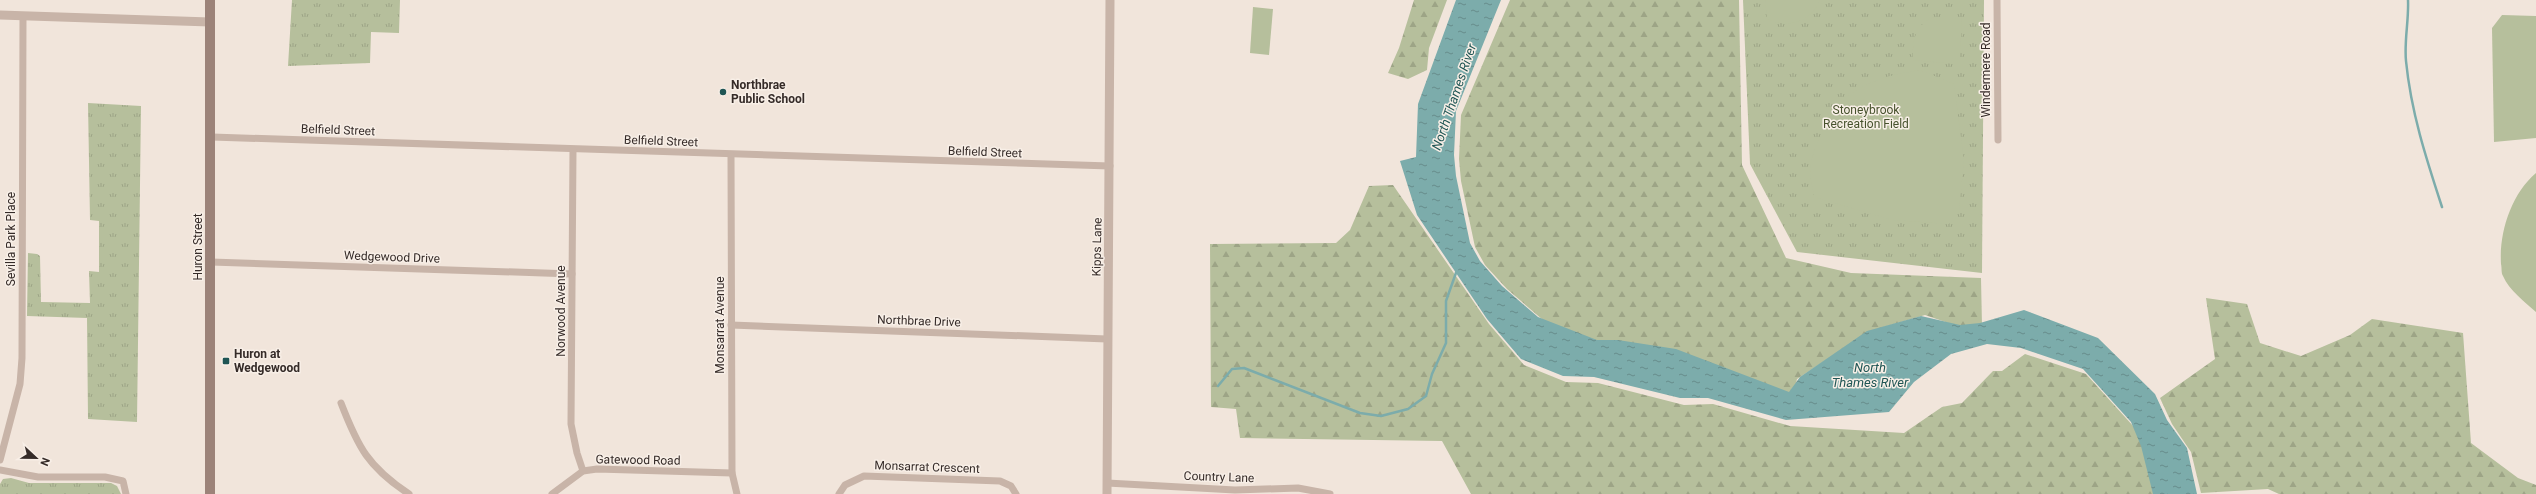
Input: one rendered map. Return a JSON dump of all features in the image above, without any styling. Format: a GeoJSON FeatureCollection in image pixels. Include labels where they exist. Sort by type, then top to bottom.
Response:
{"type":"FeatureCollection","features":[{"type":"Feature","properties":{"kind":"main road","name":"Huron Street"},"geometry":{"type":"LineString","coordinates":[[210,0],[212,137],[210,494]]}},
{"type":"Feature","properties":{"kind":"street","name":"Kipps Lane"},"geometry":{"type":"LineString","coordinates":[[1106,494],[1110,166],[1110,0]]}},
{"type":"Feature","properties":{"kind":"street","name":"Windermere Road"},"geometry":{"type":"LineString","coordinates":[[1997,0],[1998,140]]}},
{"type":"Feature","properties":{"kind":"street"},"geometry":{"type":"LineString","coordinates":[[0,15],[210,22]]}},
{"type":"Feature","properties":{"kind":"street","name":"Sevilla Park Place"},"geometry":{"type":"LineString","coordinates":[[0,460],[20,384],[22,358],[23,16]]}},
{"type":"Feature","properties":{"kind":"street","name":"Belfield Street"},"geometry":{"type":"LineString","coordinates":[[212,137],[573,150],[1110,166]]}},
{"type":"Feature","properties":{"kind":"street","name":"Norwood Avenue"},"geometry":{"type":"LineString","coordinates":[[573,150],[571,424],[577,453],[583,471]]}},
{"type":"Feature","properties":{"kind":"street","name":"Monsarrat Avenue"},"geometry":{"type":"LineString","coordinates":[[731,155],[732,473],[737,494]]}},
{"type":"Feature","properties":{"kind":"street","name":"Wedgewood Drive"},"geometry":{"type":"LineString","coordinates":[[211,262],[572,274]]}},
{"type":"Feature","properties":{"kind":"street","name":"Northbrae Drive"},"geometry":{"type":"LineString","coordinates":[[731,325],[1107,339]]}},
{"type":"Feature","properties":{"kind":"street"},"geometry":{"type":"LineString","coordinates":[[341,403],[354,437],[369,462],[386,479],[409,494]]}},
{"type":"Feature","properties":{"kind":"street","name":"Gatewood Road"},"geometry":{"type":"LineString","coordinates":[[552,494],[583,471],[596,469],[732,473]]}},
{"type":"Feature","properties":{"kind":"street"},"geometry":{"type":"LineString","coordinates":[[0,470],[38,477],[105,477],[123,481],[126,494]]}},
{"type":"Feature","properties":{"kind":"street","name":"Monsarrat Crescent"},"geometry":{"type":"LineString","coordinates":[[839,494],[845,485],[864,476],[1000,481],[1011,486],[1016,494]]}},
{"type":"Feature","properties":{"kind":"street","name":"Country Lane"},"geometry":{"type":"LineString","coordinates":[[1107,483],[1235,490],[1298,488],[1330,494]]}},
{"type":"Feature","properties":{"kind":"green space"},"geometry":{"type":"Polygon","coordinates":[[[292,0],[400,0],[399,33],[371,32],[370,63],[288,66],[292,0]]]}},
{"type":"Feature","properties":{"kind":"green space"},"geometry":{"type":"Polygon","coordinates":[[[1414,0],[1447,0],[1429,48],[1427,70],[1408,79],[1388,73],[1399,48],[1414,0]]]}},
{"type":"Feature","properties":{"kind":"green space"},"geometry":{"type":"Polygon","coordinates":[[[1510,0],[1739,0],[1742,165],[1786,258],[1851,273],[1981,278],[1982,326],[1963,328],[1925,315],[1870,331],[1797,379],[1793,395],[1601,343],[1543,320],[1507,289],[1485,265],[1475,247],[1461,181],[1459,159],[1461,115],[1510,0]]]}},
{"type":"Feature","properties":{"kind":"green space","name":"Stoneybrook Recreation Field"},"geometry":{"type":"Polygon","coordinates":[[[1743,0],[1984,0],[1982,273],[1797,252],[1750,164],[1743,0]]]}},
{"type":"Feature","properties":{"kind":"green space"},"geometry":{"type":"Polygon","coordinates":[[[1765,0],[1820,0],[1811,14],[1805,18],[1798,22],[1783,23],[1767,19],[1765,0]]]}},
{"type":"Feature","properties":{"kind":"green space"},"geometry":{"type":"Polygon","coordinates":[[[1253,7],[1273,9],[1269,55],[1250,53],[1253,7]]]}},
{"type":"Feature","properties":{"kind":"green space"},"geometry":{"type":"Polygon","coordinates":[[[2502,15],[2536,16],[2536,138],[2494,142],[2492,28],[2502,15]]]}},
{"type":"Feature","properties":{"kind":"green space"},"geometry":{"type":"Polygon","coordinates":[[[1935,17],[1962,17],[1960,58],[1954,64],[1913,60],[1914,39],[1919,28],[1928,20],[1935,17]]]}},
{"type":"Feature","properties":{"kind":"green space"},"geometry":{"type":"Polygon","coordinates":[[[1920,70],[1954,84],[1964,161],[1959,210],[1949,224],[1892,220],[1814,197],[1810,173],[1812,157],[1828,121],[1837,108],[1860,88],[1873,82],[1887,77],[1920,70]]]}},
{"type":"Feature","properties":{"kind":"green space"},"geometry":{"type":"Polygon","coordinates":[[[88,103],[141,106],[137,422],[88,419],[87,318],[27,316],[28,253],[37,254],[40,256],[41,302],[90,303],[89,271],[99,272],[99,221],[90,220],[88,103]]]}},
{"type":"Feature","properties":{"kind":"green space"},"geometry":{"type":"Polygon","coordinates":[[[2536,173],[2536,312],[2518,296],[2506,281],[2502,273],[2501,252],[2505,227],[2513,203],[2527,182],[2536,173]]]}},
{"type":"Feature","properties":{"kind":"green space"},"geometry":{"type":"Polygon","coordinates":[[[1393,185],[1489,324],[1524,365],[1566,382],[1598,383],[1684,405],[1713,404],[1790,426],[1904,433],[1942,407],[1962,403],[1993,371],[2002,371],[2025,354],[2086,374],[2134,427],[2144,451],[2156,494],[1471,494],[1442,441],[1240,438],[1236,409],[1211,407],[1210,244],[1336,243],[1350,230],[1369,186],[1393,185]]]}},
{"type":"Feature","properties":{"kind":"green space"},"geometry":{"type":"Polygon","coordinates":[[[2206,298],[2247,304],[2260,343],[2301,356],[2350,335],[2372,319],[2463,333],[2471,443],[2518,478],[2536,485],[2536,494],[2279,494],[2268,489],[2201,493],[2191,452],[2172,424],[2160,398],[2215,359],[2206,298]]]}},
{"type":"Feature","properties":{"kind":"green space"},"geometry":{"type":"Polygon","coordinates":[[[11,478],[29,483],[111,483],[117,486],[121,494],[0,494],[0,484],[3,479],[11,478]]]}},
{"type":"Feature","properties":{"kind":"water","name":"North Thames River"},"geometry":{"type":"Polygon","coordinates":[[[1456,0],[1501,0],[1456,111],[1454,155],[1456,176],[1470,243],[1480,261],[1502,286],[1538,317],[1597,340],[1618,340],[1676,349],[1789,392],[1800,377],[1867,331],[1921,316],[1960,325],[1980,323],[2024,310],[2098,338],[2155,394],[2167,420],[2187,448],[2197,494],[2153,494],[2141,446],[2131,422],[2083,369],[2021,348],[1987,344],[1951,354],[1914,382],[1889,412],[1786,420],[1708,398],[1680,398],[1594,377],[1563,376],[1521,359],[1487,319],[1417,215],[1400,161],[1416,157],[1418,104],[1456,0]]]}},
{"type":"Feature","properties":{"kind":"waterway"},"geometry":{"type":"LineString","coordinates":[[2408,0],[2406,38],[2408,80],[2415,117],[2442,207]]}},
{"type":"Feature","properties":{"kind":"waterway"},"geometry":{"type":"LineString","coordinates":[[1218,386],[1232,369],[1244,368],[1360,413],[1381,416],[1408,409],[1426,396],[1432,374],[1446,343],[1446,301],[1457,270]]}},
{"type":"Feature","properties":{"kind":"place","name":"Northbrae Public School"},"geometry":{"type":"Point","coordinates":[723,92]}},
{"type":"Feature","properties":{"kind":"place","name":"Huron at Wedgewood"},"geometry":{"type":"Point","coordinates":[226,361]}}]}
